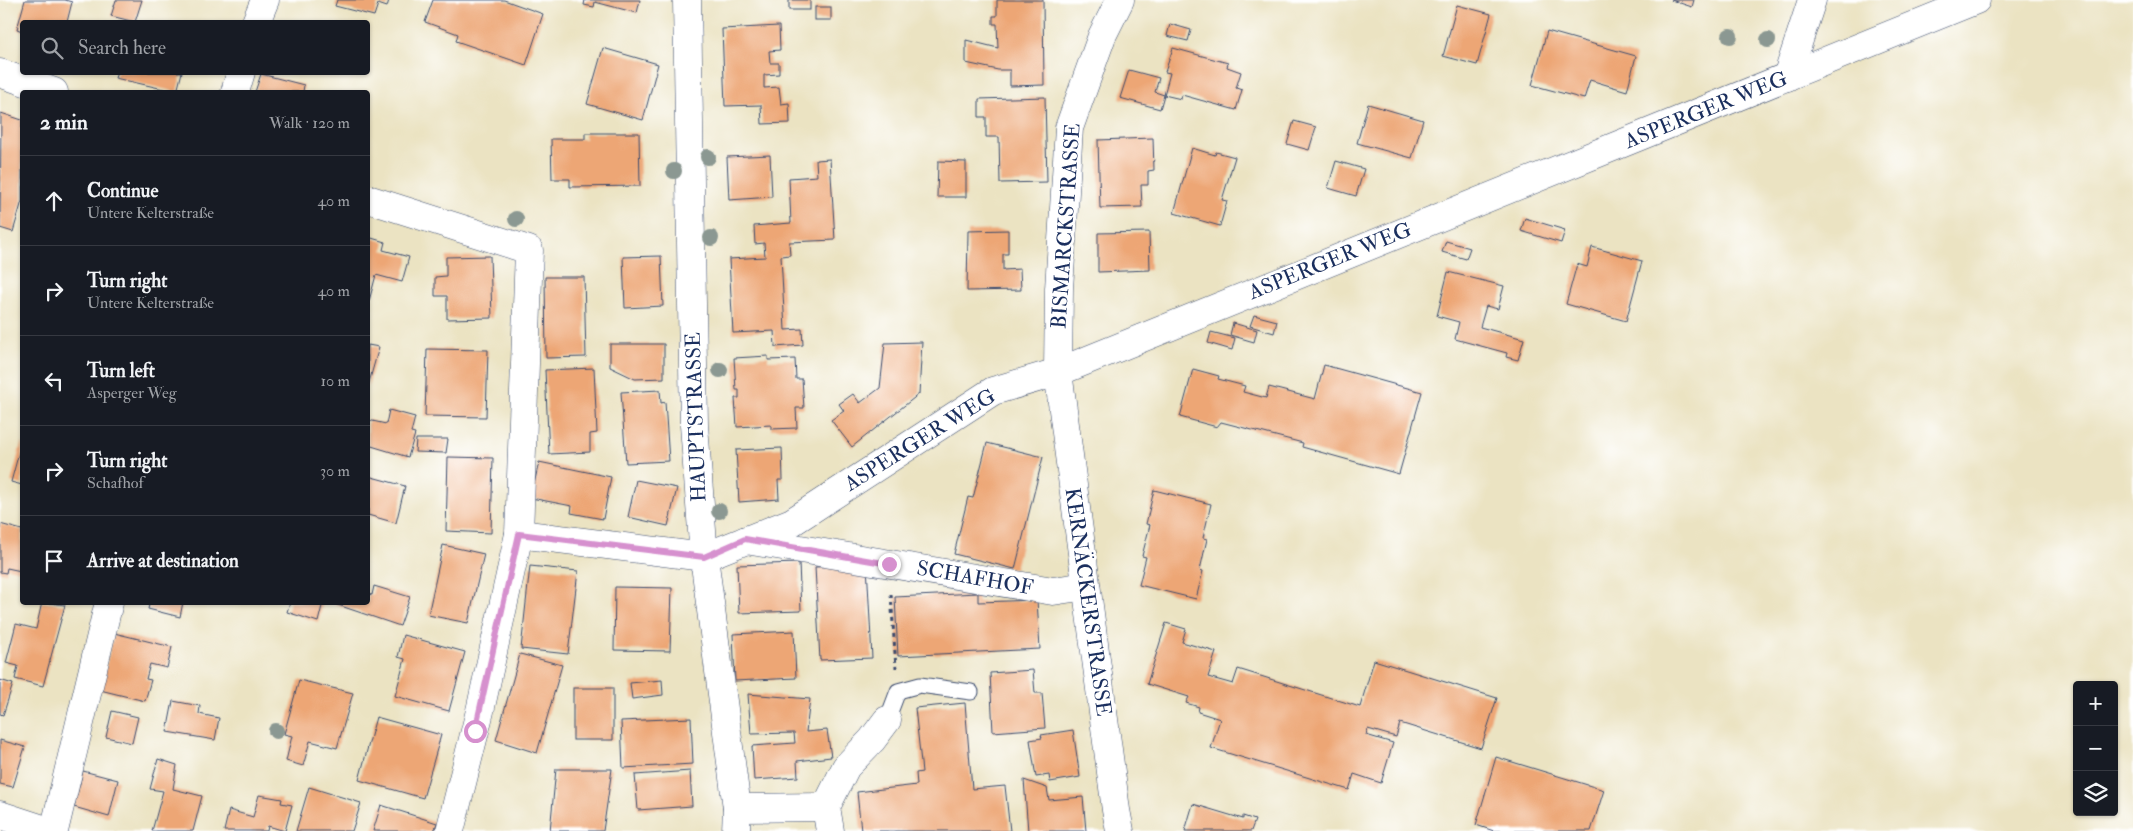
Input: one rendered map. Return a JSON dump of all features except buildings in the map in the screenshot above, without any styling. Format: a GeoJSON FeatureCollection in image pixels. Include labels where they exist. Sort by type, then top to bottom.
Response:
{"type":"FeatureCollection","features":[{"type":"Feature","properties":{"kind":"street"},"geometry":{"type":"LineString","coordinates":[[257,20],[265,0]]}},
{"type":"Feature","properties":{"kind":"street","name":"HAUPTSTRASSE"},"geometry":{"type":"LineString","coordinates":[[687,0],[694,425],[704,557],[736,820]]}},
{"type":"Feature","properties":{"kind":"street","name":"BISMARCKSTRASSE"},"geometry":{"type":"LineString","coordinates":[[1058,372],[1059,289],[1068,128],[1102,36],[1120,0]]}},
{"type":"Feature","properties":{"kind":"street"},"geometry":{"type":"LineString","coordinates":[[1787,77],[1812,0]]}},
{"type":"Feature","properties":{"kind":"street","name":"ASPERGER WEG"},"geometry":{"type":"LineString","coordinates":[[704,557],[745,539],[792,522],[993,391],[1058,372],[1976,0]]}},
{"type":"Feature","properties":{"kind":"street"},"geometry":{"type":"LineString","coordinates":[[0,73],[48,90]]}},
{"type":"Feature","properties":{"kind":"street"},"geometry":{"type":"LineString","coordinates":[[236,90],[240,75]]}},
{"type":"Feature","properties":{"kind":"street"},"geometry":{"type":"LineString","coordinates":[[370,200],[529,250],[519,534],[480,711],[450,831]]}},
{"type":"Feature","properties":{"kind":"street","name":"KERNÄCKERSTRASSE"},"geometry":{"type":"LineString","coordinates":[[1058,372],[1120,831]]}},
{"type":"Feature","properties":{"kind":"street"},"geometry":{"type":"LineString","coordinates":[[519,534],[704,557]]}},
{"type":"Feature","properties":{"kind":"street","name":"SCHAFHOF"},"geometry":{"type":"LineString","coordinates":[[745,539],[1052,591],[1086,586]]}},
{"type":"Feature","properties":{"kind":"street"},"geometry":{"type":"LineString","coordinates":[[54,831],[108,605]]}},
{"type":"Feature","properties":{"kind":"street"},"geometry":{"type":"LineString","coordinates":[[736,820],[828,819],[846,767],[872,740],[887,720]]}},
{"type":"Feature","properties":{"kind":"street"},"geometry":{"type":"LineString","coordinates":[[0,815],[49,831]]}},
{"type":"Feature","properties":{"kind":"lane"},"geometry":{"type":"LineString","coordinates":[[887,720],[898,691],[920,684],[971,692]]}},
{"type":"Feature","properties":{"kind":"path"},"geometry":{"type":"LineString","coordinates":[[889,564],[898,691]]}},
{"type":"Feature","properties":{"kind":"route"},"geometry":{"type":"LineString","coordinates":[[475,731],[519,534],[704,557],[745,539],[889,564]]}}]}
